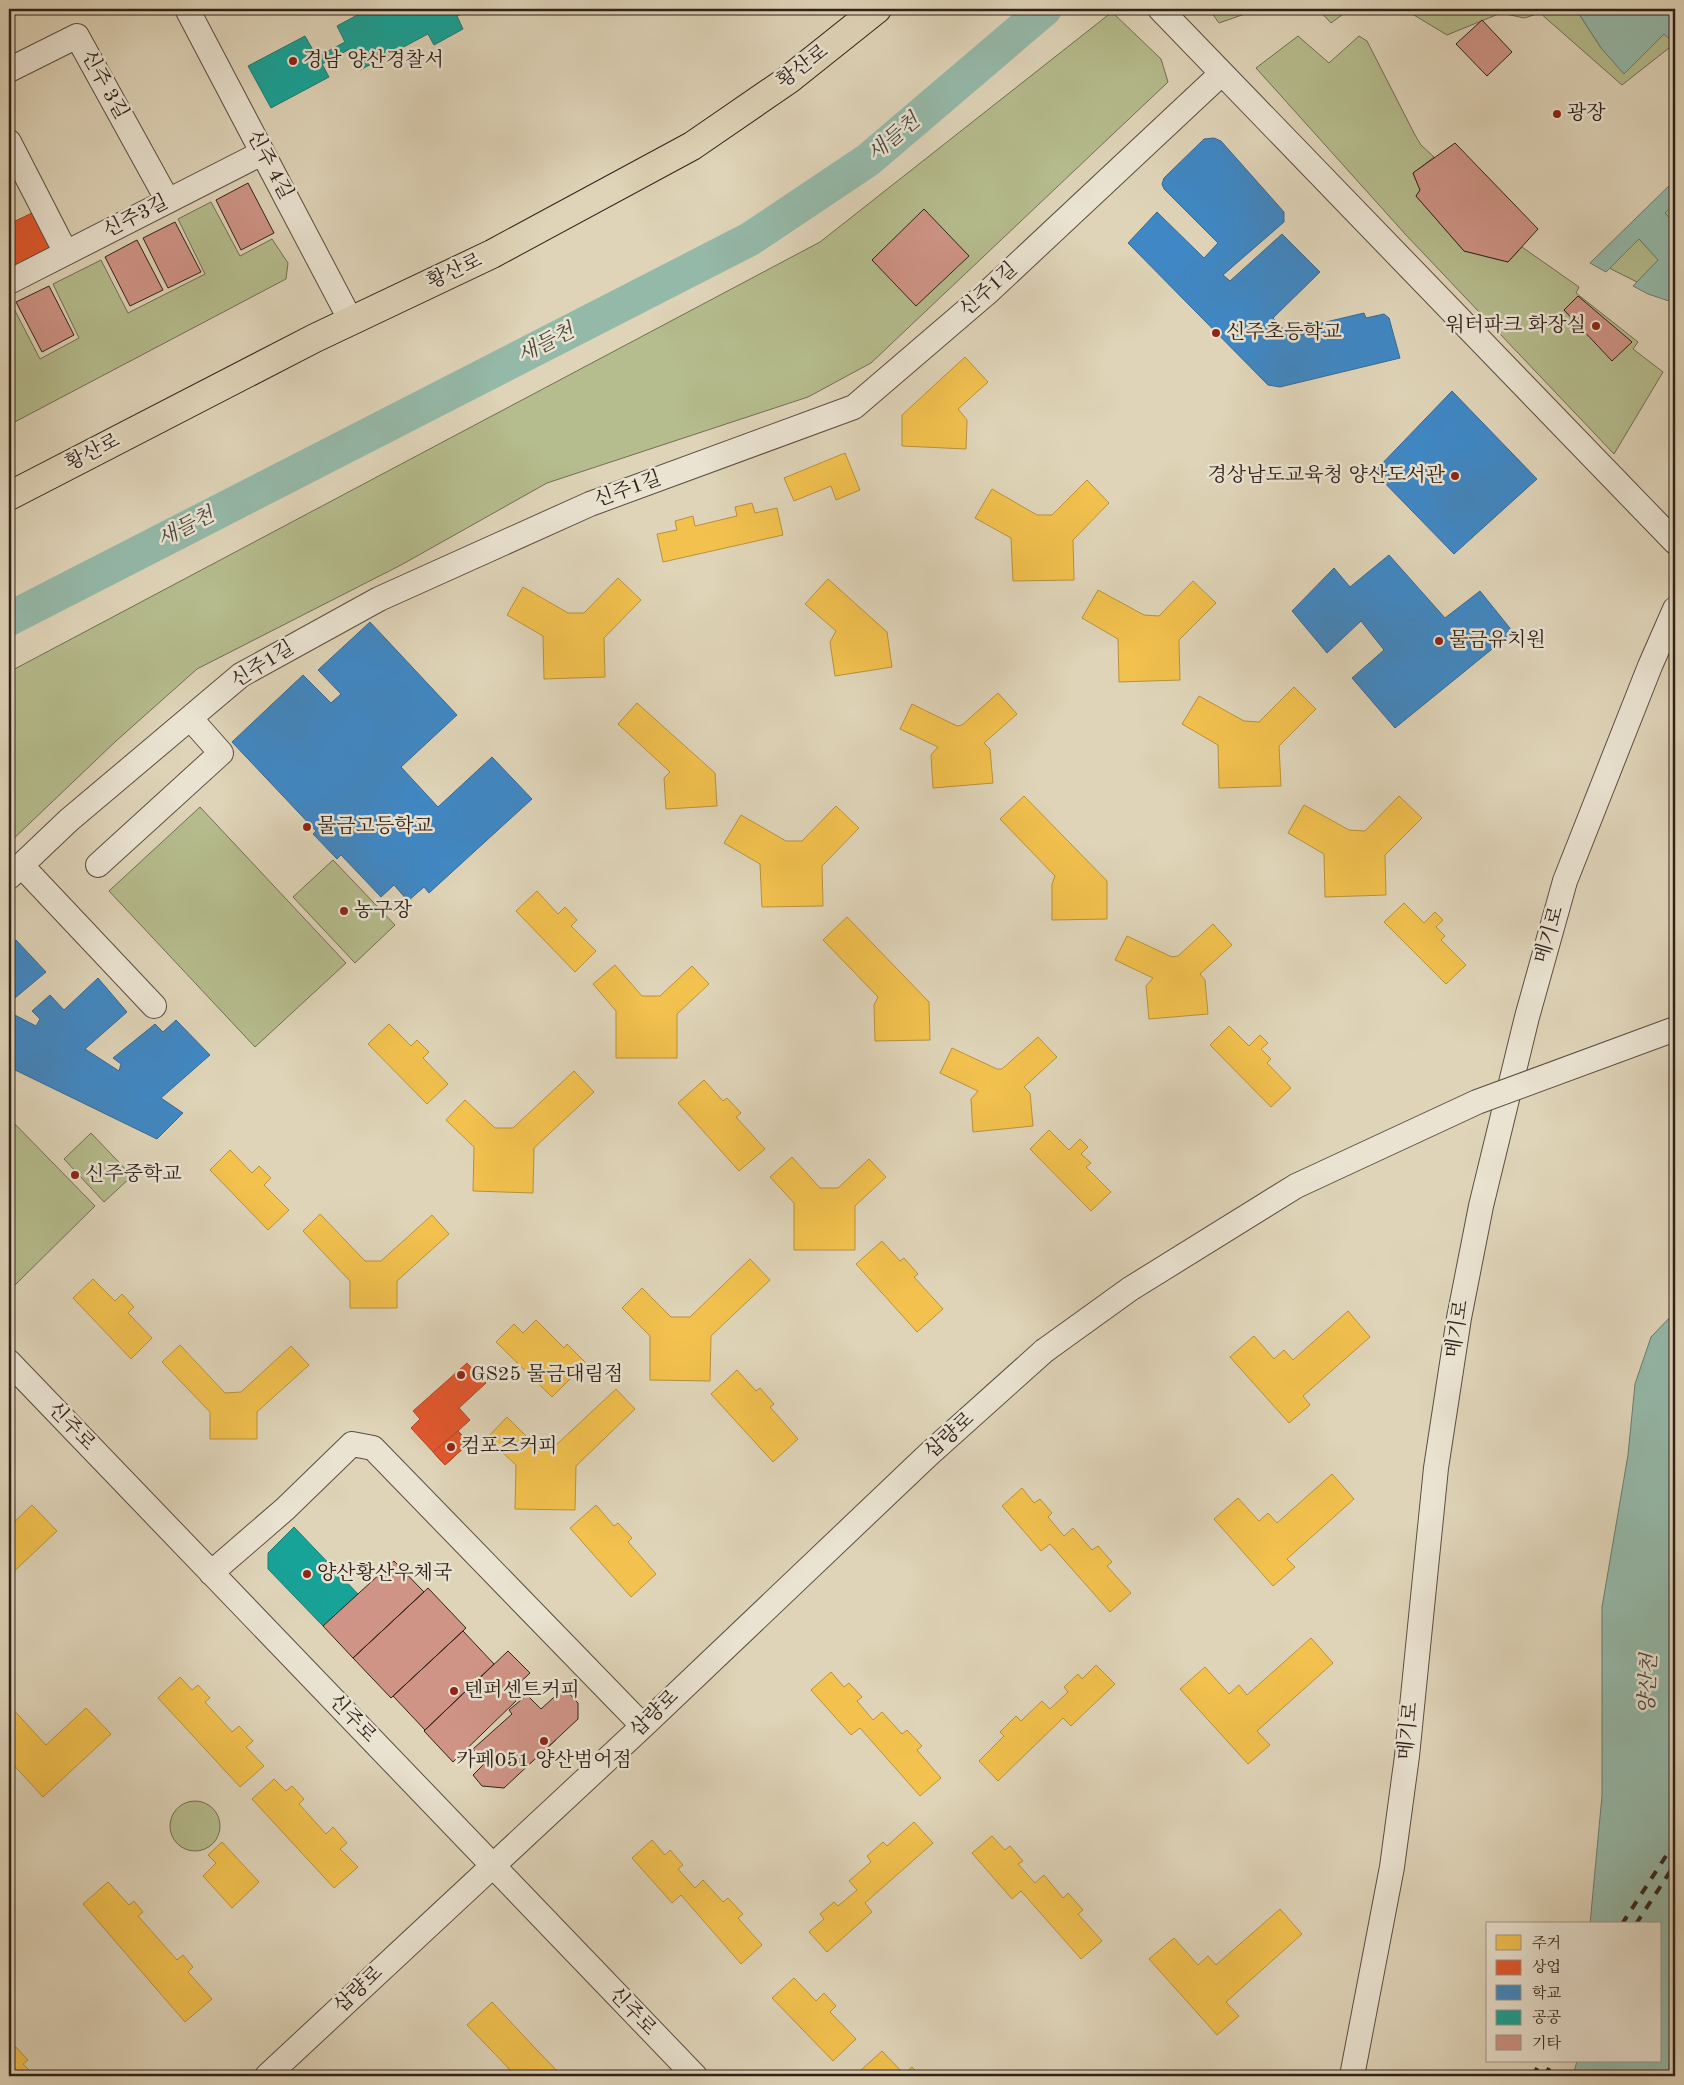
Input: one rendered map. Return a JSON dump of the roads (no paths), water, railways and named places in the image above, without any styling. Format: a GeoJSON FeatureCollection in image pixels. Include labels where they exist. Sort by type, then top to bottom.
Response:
{"type":"FeatureCollection","features":[{"type":"Feature","properties":{"kind":"main road","name":"황산로"},"geometry":{"type":"LineString","coordinates":[[9,496],[351,321],[492,254],[692,146],[788,80],[877,9]]}},
{"type":"Feature","properties":{"kind":"street","name":"신주 4길"},"geometry":{"type":"LineString","coordinates":[[187,9],[351,321]]}},
{"type":"Feature","properties":{"kind":"street"},"geometry":{"type":"LineString","coordinates":[[1160,9],[1675,542]]}},
{"type":"Feature","properties":{"kind":"street","name":"신주 3길"},"geometry":{"type":"LineString","coordinates":[[9,70],[77,36],[168,201]]}},
{"type":"Feature","properties":{"kind":"street","name":"신주1길"},"geometry":{"type":"LineString","coordinates":[[15,871],[69,820],[241,675],[379,598],[590,504],[854,407],[988,293],[1221,74]]}},
{"type":"Feature","properties":{"kind":"street"},"geometry":{"type":"LineString","coordinates":[[9,142],[66,253]]}},
{"type":"Feature","properties":{"kind":"street","name":"신주3길"},"geometry":{"type":"LineString","coordinates":[[9,282],[262,153]]}},
{"type":"Feature","properties":{"kind":"street","name":"메기로"},"geometry":{"type":"LineString","coordinates":[[1352,2076],[1392,1867],[1407,1756],[1436,1468],[1459,1318],[1480,1206],[1527,1018],[1565,881],[1650,666],[1675,609]]}},
{"type":"Feature","properties":{"kind":"street"},"geometry":{"type":"LineString","coordinates":[[98,865],[221,753],[190,718]]}},
{"type":"Feature","properties":{"kind":"street"},"geometry":{"type":"LineString","coordinates":[[15,871],[154,1006]]}},
{"type":"Feature","properties":{"kind":"street","name":"삽량로"},"geometry":{"type":"LineString","coordinates":[[267,2076],[643,1726],[928,1455],[1044,1351],[1130,1289],[1296,1186],[1477,1102],[1675,1029]]}},
{"type":"Feature","properties":{"kind":"street","name":"신주로"},"geometry":{"type":"LineString","coordinates":[[9,1362],[695,2076]]}},
{"type":"Feature","properties":{"kind":"street"},"geometry":{"type":"LineString","coordinates":[[211,1573],[285,1509],[352,1444],[373,1448],[643,1726]]}},
{"type":"Feature","properties":{"kind":"water"},"geometry":{"type":"Polygon","coordinates":[[[1576,9],[1675,9],[1675,44],[1664,34],[1624,74],[1601,48],[1576,9]]]}},
{"type":"Feature","properties":{"kind":"water"},"geometry":{"type":"Polygon","coordinates":[[[1675,180],[1675,203],[1665,213],[1675,224],[1675,303],[1648,294],[1633,286],[1658,260],[1639,239],[1606,272],[1590,263],[1675,180]]]}},
{"type":"Feature","properties":{"kind":"water","name":"양산천"},"geometry":{"type":"Polygon","coordinates":[[[1675,1308],[1675,2076],[1573,2076],[1577,2062],[1662,2062],[1662,1922],[1590,1922],[1602,1796],[1602,1607],[1628,1455],[1635,1384],[1651,1337],[1674,1313],[1675,1308]]]}},
{"type":"Feature","properties":{"kind":"waterway","name":"새들천"},"geometry":{"type":"LineString","coordinates":[[9,619],[750,239],[868,160],[1045,9]]}},
{"type":"Feature","properties":{"kind":"railway"},"geometry":{"type":"LineString","coordinates":[[1623,1922],[1675,1842]]}},
{"type":"Feature","properties":{"kind":"railway"},"geometry":{"type":"LineString","coordinates":[[1637,1922],[1675,1864]]}},
{"type":"Feature","properties":{"kind":"railway"},"geometry":{"type":"LineString","coordinates":[[1533,2076],[1540,2062]]}},
{"type":"Feature","properties":{"kind":"railway"},"geometry":{"type":"LineString","coordinates":[[1545,2076],[1552,2062]]}},
{"type":"Feature","properties":{"kind":"place","name":"경남 양산경찰서"},"geometry":{"type":"Point","coordinates":[293,61]}},
{"type":"Feature","properties":{"kind":"place","name":"광장"},"geometry":{"type":"Point","coordinates":[1557,114]}},
{"type":"Feature","properties":{"kind":"place","name":"워터파크 화장실"},"geometry":{"type":"Point","coordinates":[1596,326]}},
{"type":"Feature","properties":{"kind":"place","name":"신주초등학교"},"geometry":{"type":"Point","coordinates":[1216,333]}},
{"type":"Feature","properties":{"kind":"place","name":"경상남도교육청 양산도서관"},"geometry":{"type":"Point","coordinates":[1455,476]}},
{"type":"Feature","properties":{"kind":"place","name":"물금유치원"},"geometry":{"type":"Point","coordinates":[1439,641]}},
{"type":"Feature","properties":{"kind":"place","name":"물금고등학교"},"geometry":{"type":"Point","coordinates":[307,827]}},
{"type":"Feature","properties":{"kind":"place","name":"농구장"},"geometry":{"type":"Point","coordinates":[344,911]}},
{"type":"Feature","properties":{"kind":"place","name":"신주중학교"},"geometry":{"type":"Point","coordinates":[75,1175]}},
{"type":"Feature","properties":{"kind":"place","name":"GS25 물금대림점"},"geometry":{"type":"Point","coordinates":[461,1375]}},
{"type":"Feature","properties":{"kind":"place","name":"컴포즈커피"},"geometry":{"type":"Point","coordinates":[451,1447]}},
{"type":"Feature","properties":{"kind":"place","name":"양산황산우체국"},"geometry":{"type":"Point","coordinates":[307,1574]}},
{"type":"Feature","properties":{"kind":"place","name":"텐퍼센트커피"},"geometry":{"type":"Point","coordinates":[454,1691]}},
{"type":"Feature","properties":{"kind":"place","name":"카페051 양산범어점"},"geometry":{"type":"Point","coordinates":[544,1741]}}]}
